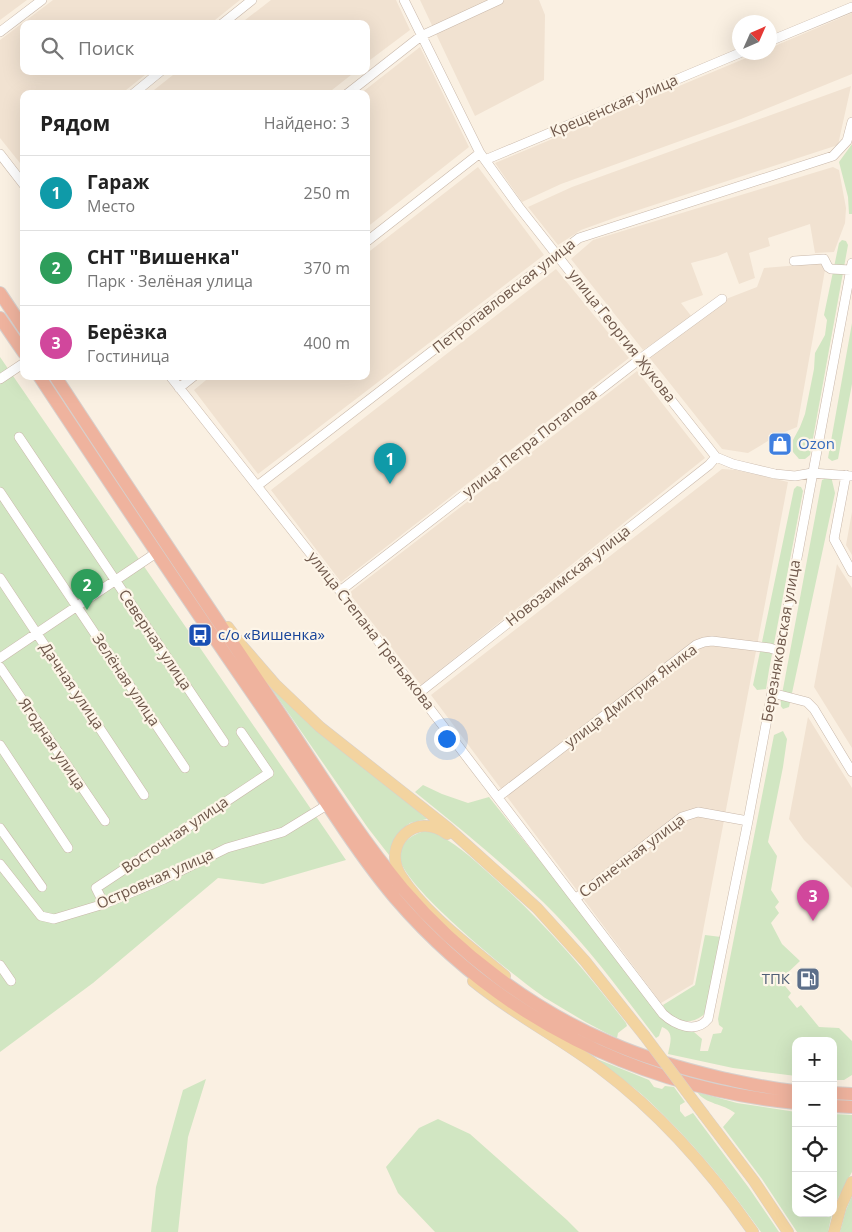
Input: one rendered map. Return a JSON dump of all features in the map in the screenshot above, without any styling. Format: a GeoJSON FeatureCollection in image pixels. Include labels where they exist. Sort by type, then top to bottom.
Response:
{"type":"FeatureCollection","features":[{"type":"Feature","properties":{"kind":"highway"},"geometry":{"type":"LineString","coordinates":[[0,293],[4,315],[20,345]]}},
{"type":"Feature","properties":{"kind":"highway"},"geometry":{"type":"LineString","coordinates":[[4,315],[20,326]]}},
{"type":"Feature","properties":{"kind":"highway"},"geometry":{"type":"LineString","coordinates":[[42,380],[327,805],[382,882],[415,920],[448,952],[511,1002],[547,1025],[602,1054],[658,1075],[688,1083],[742,1095],[792,1102]]}},
{"type":"Feature","properties":{"kind":"highway"},"geometry":{"type":"LineString","coordinates":[[58,380],[342,804],[392,875],[423,911],[457,943],[510,986],[543,1008],[607,1042],[661,1062],[744,1083],[792,1090]]}},
{"type":"Feature","properties":{"kind":"highway"},"geometry":{"type":"LineString","coordinates":[[837,1094],[852,1094]]}},
{"type":"Feature","properties":{"kind":"highway"},"geometry":{"type":"LineString","coordinates":[[837,1106],[852,1107]]}},
{"type":"Feature","properties":{"kind":"main road"},"geometry":{"type":"LineString","coordinates":[[148,516],[203,589],[243,647],[275,684],[340,744],[448,828],[509,881],[570,943],[644,1035],[754,1181],[788,1232]]}},
{"type":"Feature","properties":{"kind":"main road"},"geometry":{"type":"LineString","coordinates":[[509,881],[436,828],[421,826],[411,829],[402,837],[396,849],[396,863],[400,873],[428,908],[461,939],[543,1008]]}},
{"type":"Feature","properties":{"kind":"main road"},"geometry":{"type":"LineString","coordinates":[[415,920],[457,966],[482,988],[599,1068],[644,1104],[675,1134],[710,1173],[753,1232]]}},
{"type":"Feature","properties":{"kind":"main road"},"geometry":{"type":"LineString","coordinates":[[834,1232],[841,1206],[852,1182]]}},
{"type":"Feature","properties":{"kind":"street"},"geometry":{"type":"LineString","coordinates":[[0,32],[42,0]]}},
{"type":"Feature","properties":{"kind":"street"},"geometry":{"type":"LineString","coordinates":[[227,20],[252,0]]}},
{"type":"Feature","properties":{"kind":"street","name":"улица Георгия Жукова"},"geometry":{"type":"LineString","coordinates":[[404,0],[482,156],[519,207],[716,457]]}},
{"type":"Feature","properties":{"kind":"street"},"geometry":{"type":"LineString","coordinates":[[352,90],[421,36],[499,0]]}},
{"type":"Feature","properties":{"kind":"street"},"geometry":{"type":"LineString","coordinates":[[777,38],[852,7]]}},
{"type":"Feature","properties":{"kind":"street","name":"Крещенская улица"},"geometry":{"type":"LineString","coordinates":[[370,239],[482,156],[732,56]]}},
{"type":"Feature","properties":{"kind":"street"},"geometry":{"type":"LineString","coordinates":[[138,90],[157,75]]}},
{"type":"Feature","properties":{"kind":"street","name":"Петропавловская улица"},"geometry":{"type":"LineString","coordinates":[[257,486],[579,238],[833,156],[847,141],[852,122]]}},
{"type":"Feature","properties":{"kind":"street"},"geometry":{"type":"LineString","coordinates":[[0,154],[20,178]]}},
{"type":"Feature","properties":{"kind":"street"},"geometry":{"type":"LineString","coordinates":[[794,261],[824,259],[831,269],[851,267]]}},
{"type":"Feature","properties":{"kind":"street","name":"Березняковская улица"},"geometry":{"type":"LineString","coordinates":[[708,1018],[748,821],[851,267]]}},
{"type":"Feature","properties":{"kind":"street","name":"улица Петра Потапова"},"geometry":{"type":"LineString","coordinates":[[340,591],[640,359],[722,299]]}},
{"type":"Feature","properties":{"kind":"street"},"geometry":{"type":"LineString","coordinates":[[3,377],[20,366]]}},
{"type":"Feature","properties":{"kind":"street","name":"улица Степана Третьякова"},"geometry":{"type":"LineString","coordinates":[[173,380],[340,591],[667,1017],[677,1024],[695,1027],[705,1024],[708,1018]]}},
{"type":"Feature","properties":{"kind":"street"},"geometry":{"type":"LineString","coordinates":[[179,388],[189,380]]}},
{"type":"Feature","properties":{"kind":"street","name":"Северная улица"},"geometry":{"type":"LineString","coordinates":[[19,437],[224,742]]}},
{"type":"Feature","properties":{"kind":"street"},"geometry":{"type":"LineString","coordinates":[[716,457],[733,464],[775,474],[795,476],[812,473],[849,475],[834,539],[836,547],[852,572]]}},
{"type":"Feature","properties":{"kind":"street","name":"Новозаимская улица"},"geometry":{"type":"LineString","coordinates":[[419,693],[709,465],[716,457]]}},
{"type":"Feature","properties":{"kind":"street","name":"Зелёная улица"},"geometry":{"type":"LineString","coordinates":[[0,492],[185,768]]}},
{"type":"Feature","properties":{"kind":"street"},"geometry":{"type":"LineString","coordinates":[[0,658],[156,553]]}},
{"type":"Feature","properties":{"kind":"street","name":"Дачная улица"},"geometry":{"type":"LineString","coordinates":[[0,578],[144,795]]}},
{"type":"Feature","properties":{"kind":"street","name":"улица Дмитрия Яника"},"geometry":{"type":"LineString","coordinates":[[498,797],[696,645],[704,642],[720,642],[770,648],[780,652]]}},
{"type":"Feature","properties":{"kind":"street","name":"Ягодная улица"},"geometry":{"type":"LineString","coordinates":[[0,667],[105,821]]}},
{"type":"Feature","properties":{"kind":"street"},"geometry":{"type":"LineString","coordinates":[[772,693],[807,702],[852,772]]}},
{"type":"Feature","properties":{"kind":"street","name":"Восточная улица"},"geometry":{"type":"LineString","coordinates":[[104,904],[96,888],[269,774],[241,732]]}},
{"type":"Feature","properties":{"kind":"street"},"geometry":{"type":"LineString","coordinates":[[0,745],[68,848]]}},
{"type":"Feature","properties":{"kind":"street","name":"Островная улица"},"geometry":{"type":"LineString","coordinates":[[0,864],[41,916],[54,919],[104,904],[227,848],[283,832],[327,805]]}},
{"type":"Feature","properties":{"kind":"street","name":"Солнечная улица"},"geometry":{"type":"LineString","coordinates":[[575,899],[682,817],[698,812],[748,821]]}},
{"type":"Feature","properties":{"kind":"street"},"geometry":{"type":"LineString","coordinates":[[0,828],[42,887]]}},
{"type":"Feature","properties":{"kind":"street"},"geometry":{"type":"LineString","coordinates":[[0,965],[11,981]]}},
{"type":"Feature","properties":{"kind":"shaded area"},"geometry":{"type":"Polygon","coordinates":[[[0,0],[27,0],[0,20],[0,0]]]}},
{"type":"Feature","properties":{"kind":"shaded area"},"geometry":{"type":"Polygon","coordinates":[[[53,0],[240,0],[215,20],[26,20],[53,0]]]}},
{"type":"Feature","properties":{"kind":"shaded area"},"geometry":{"type":"Polygon","coordinates":[[[271,0],[396,0],[410,30],[370,60],[370,20],[245,20],[271,0]]]}},
{"type":"Feature","properties":{"kind":"shaded area"},"geometry":{"type":"Polygon","coordinates":[[[420,0],[539,0],[545,15],[544,80],[475,116],[420,0]]]}},
{"type":"Feature","properties":{"kind":"shaded area"},"geometry":{"type":"Polygon","coordinates":[[[852,13],[852,74],[741,119],[561,184],[522,202],[495,163],[741,60],[777,60],[777,45],[852,13]]]}},
{"type":"Feature","properties":{"kind":"shaded area"},"geometry":{"type":"Polygon","coordinates":[[[20,25],[20,75],[145,75],[126,90],[20,90],[20,163],[0,138],[0,40],[20,25]]]}},
{"type":"Feature","properties":{"kind":"shaded area"},"geometry":{"type":"Polygon","coordinates":[[[420,47],[469,147],[370,225],[370,90],[365,90],[420,47]]]}},
{"type":"Feature","properties":{"kind":"shaded area"},"geometry":{"type":"Polygon","coordinates":[[[173,75],[351,75],[332,90],[154,90],[173,75]]]}},
{"type":"Feature","properties":{"kind":"shaded area"},"geometry":{"type":"Polygon","coordinates":[[[851,86],[838,145],[617,217],[581,230],[558,245],[528,207],[572,187],[851,86]]]}},
{"type":"Feature","properties":{"kind":"shaded area"},"geometry":{"type":"Polygon","coordinates":[[[478,167],[544,255],[258,474],[194,390],[206,380],[370,380],[370,251],[478,167]]]}},
{"type":"Feature","properties":{"kind":"shaded area"},"geometry":{"type":"Polygon","coordinates":[[[833,167],[839,170],[846,208],[845,223],[834,252],[815,253],[810,224],[768,238],[770,246],[749,253],[755,278],[739,284],[727,252],[691,263],[703,295],[681,303],[692,317],[643,350],[571,259],[593,240],[833,167]]]}},
{"type":"Feature","properties":{"kind":"shaded area"},"geometry":{"type":"Polygon","coordinates":[[[823,263],[825,270],[797,427],[778,435],[748,453],[722,449],[649,357],[726,299],[757,287],[764,268],[823,263]]]}},
{"type":"Feature","properties":{"kind":"shaded area"},"geometry":{"type":"Polygon","coordinates":[[[556,269],[629,358],[341,582],[271,490],[556,269]]]}},
{"type":"Feature","properties":{"kind":"shaded area"},"geometry":{"type":"Polygon","coordinates":[[[637,371],[705,458],[421,685],[349,593],[637,371]]]}},
{"type":"Feature","properties":{"kind":"shaded area"},"geometry":{"type":"Polygon","coordinates":[[[722,469],[736,470],[788,482],[693,984],[661,1003],[431,695],[722,469]]]}},
{"type":"Feature","properties":{"kind":"shaded area"},"geometry":{"type":"Polygon","coordinates":[[[852,512],[852,555],[846,545],[852,512]]]}},
{"type":"Feature","properties":{"kind":"shaded area"},"geometry":{"type":"Polygon","coordinates":[[[837,564],[852,588],[852,748],[814,687],[837,564]]]}},
{"type":"Feature","properties":{"kind":"shaded area"},"geometry":{"type":"Polygon","coordinates":[[[808,717],[852,788],[852,888],[804,840],[789,819],[808,717]]]}},
{"type":"Feature","properties":{"kind":"green space"},"geometry":{"type":"Polygon","coordinates":[[[852,144],[852,214],[849,214],[848,197],[839,162],[852,144]]]}},
{"type":"Feature","properties":{"kind":"green space"},"geometry":{"type":"Polygon","coordinates":[[[842,240],[846,241],[848,245],[810,455],[805,459],[799,459],[793,452],[793,440],[805,414],[814,369],[815,353],[825,335],[827,320],[824,315],[839,243],[842,240]]]}},
{"type":"Feature","properties":{"kind":"green space"},"geometry":{"type":"Polygon","coordinates":[[[852,323],[852,384],[838,459],[832,461],[828,458],[852,323]]]}},
{"type":"Feature","properties":{"kind":"green space"},"geometry":{"type":"Polygon","coordinates":[[[0,357],[346,860],[263,884],[218,878],[93,983],[0,1052],[0,357]]]}},
{"type":"Feature","properties":{"kind":"green space"},"geometry":{"type":"Polygon","coordinates":[[[831,476],[835,493],[789,707],[783,709],[780,705],[822,480],[831,476]]]}},
{"type":"Feature","properties":{"kind":"green space"},"geometry":{"type":"Polygon","coordinates":[[[797,486],[801,487],[803,491],[766,689],[757,690],[753,685],[794,489],[797,486]]]}},
{"type":"Feature","properties":{"kind":"green space"},"geometry":{"type":"Polygon","coordinates":[[[267,682],[427,819],[410,823],[401,830],[389,855],[368,828],[267,682]]]}},
{"type":"Feature","properties":{"kind":"green space"},"geometry":{"type":"Polygon","coordinates":[[[783,731],[787,739],[768,842],[777,856],[771,890],[779,902],[775,907],[779,913],[771,923],[782,944],[800,961],[780,980],[791,993],[788,997],[797,1008],[801,1005],[819,1027],[839,1028],[852,1041],[852,1075],[844,1080],[837,1080],[837,1037],[792,1037],[792,1075],[733,1068],[668,1054],[671,1038],[669,1032],[662,1027],[659,1036],[656,1038],[595,959],[555,914],[504,866],[415,792],[423,785],[468,803],[489,797],[613,952],[677,1027],[694,1032],[702,1039],[700,1051],[708,1051],[713,1034],[721,1033],[723,1028],[719,1025],[718,1019],[774,735],[783,731]]]}},
{"type":"Feature","properties":{"kind":"green space"},"geometry":{"type":"Polygon","coordinates":[[[428,830],[454,845],[478,863],[529,911],[563,947],[626,1023],[627,1026],[618,1033],[617,1038],[547,999],[513,974],[463,932],[418,887],[404,869],[400,856],[401,850],[410,838],[428,830]]]}},
{"type":"Feature","properties":{"kind":"green space"},"geometry":{"type":"Polygon","coordinates":[[[705,935],[721,937],[706,1012],[695,1020],[683,1021],[671,1016],[663,1005],[695,985],[705,935]]]}},
{"type":"Feature","properties":{"kind":"green space"},"geometry":{"type":"Polygon","coordinates":[[[597,1059],[649,1080],[654,1087],[662,1089],[665,1086],[674,1087],[685,1102],[680,1105],[680,1111],[685,1117],[693,1113],[779,1232],[761,1232],[722,1180],[664,1115],[597,1059]]]}},
{"type":"Feature","properties":{"kind":"green space"},"geometry":{"type":"Polygon","coordinates":[[[206,1079],[188,1137],[178,1232],[151,1232],[156,1187],[183,1090],[206,1079]]]}},
{"type":"Feature","properties":{"kind":"green space"},"geometry":{"type":"Polygon","coordinates":[[[697,1092],[737,1103],[792,1111],[792,1217],[831,1217],[828,1232],[797,1232],[762,1179],[723,1127],[735,1113],[700,1096],[697,1092]]]}},
{"type":"Feature","properties":{"kind":"green space"},"geometry":{"type":"Polygon","coordinates":[[[837,1114],[852,1115],[852,1172],[837,1201],[837,1114]]]}},
{"type":"Feature","properties":{"kind":"green space"},"geometry":{"type":"Polygon","coordinates":[[[438,1119],[470,1134],[579,1232],[435,1232],[398,1193],[386,1167],[419,1128],[438,1119]]]}},
{"type":"Feature","properties":{"kind":"green space"},"geometry":{"type":"Polygon","coordinates":[[[852,1196],[852,1232],[840,1232],[846,1210],[852,1196]]]}},
{"type":"Feature","properties":{"kind":"place","name":"Ozon"},"geometry":{"type":"Point","coordinates":[780,444]}},
{"type":"Feature","properties":{"kind":"place","name":"Гараж"},"geometry":{"type":"Point","coordinates":[390,484]}},
{"type":"Feature","properties":{"kind":"place","name":"СНТ \"Вишенка\""},"geometry":{"type":"Point","coordinates":[87,610]}},
{"type":"Feature","properties":{"kind":"place","name":"с/о «Вишенка»"},"geometry":{"type":"Point","coordinates":[200,635]}},
{"type":"Feature","properties":{"kind":"place","name":"Берёзка"},"geometry":{"type":"Point","coordinates":[813,921]}},
{"type":"Feature","properties":{"kind":"place","name":"ТПК"},"geometry":{"type":"Point","coordinates":[808,979]}}]}
